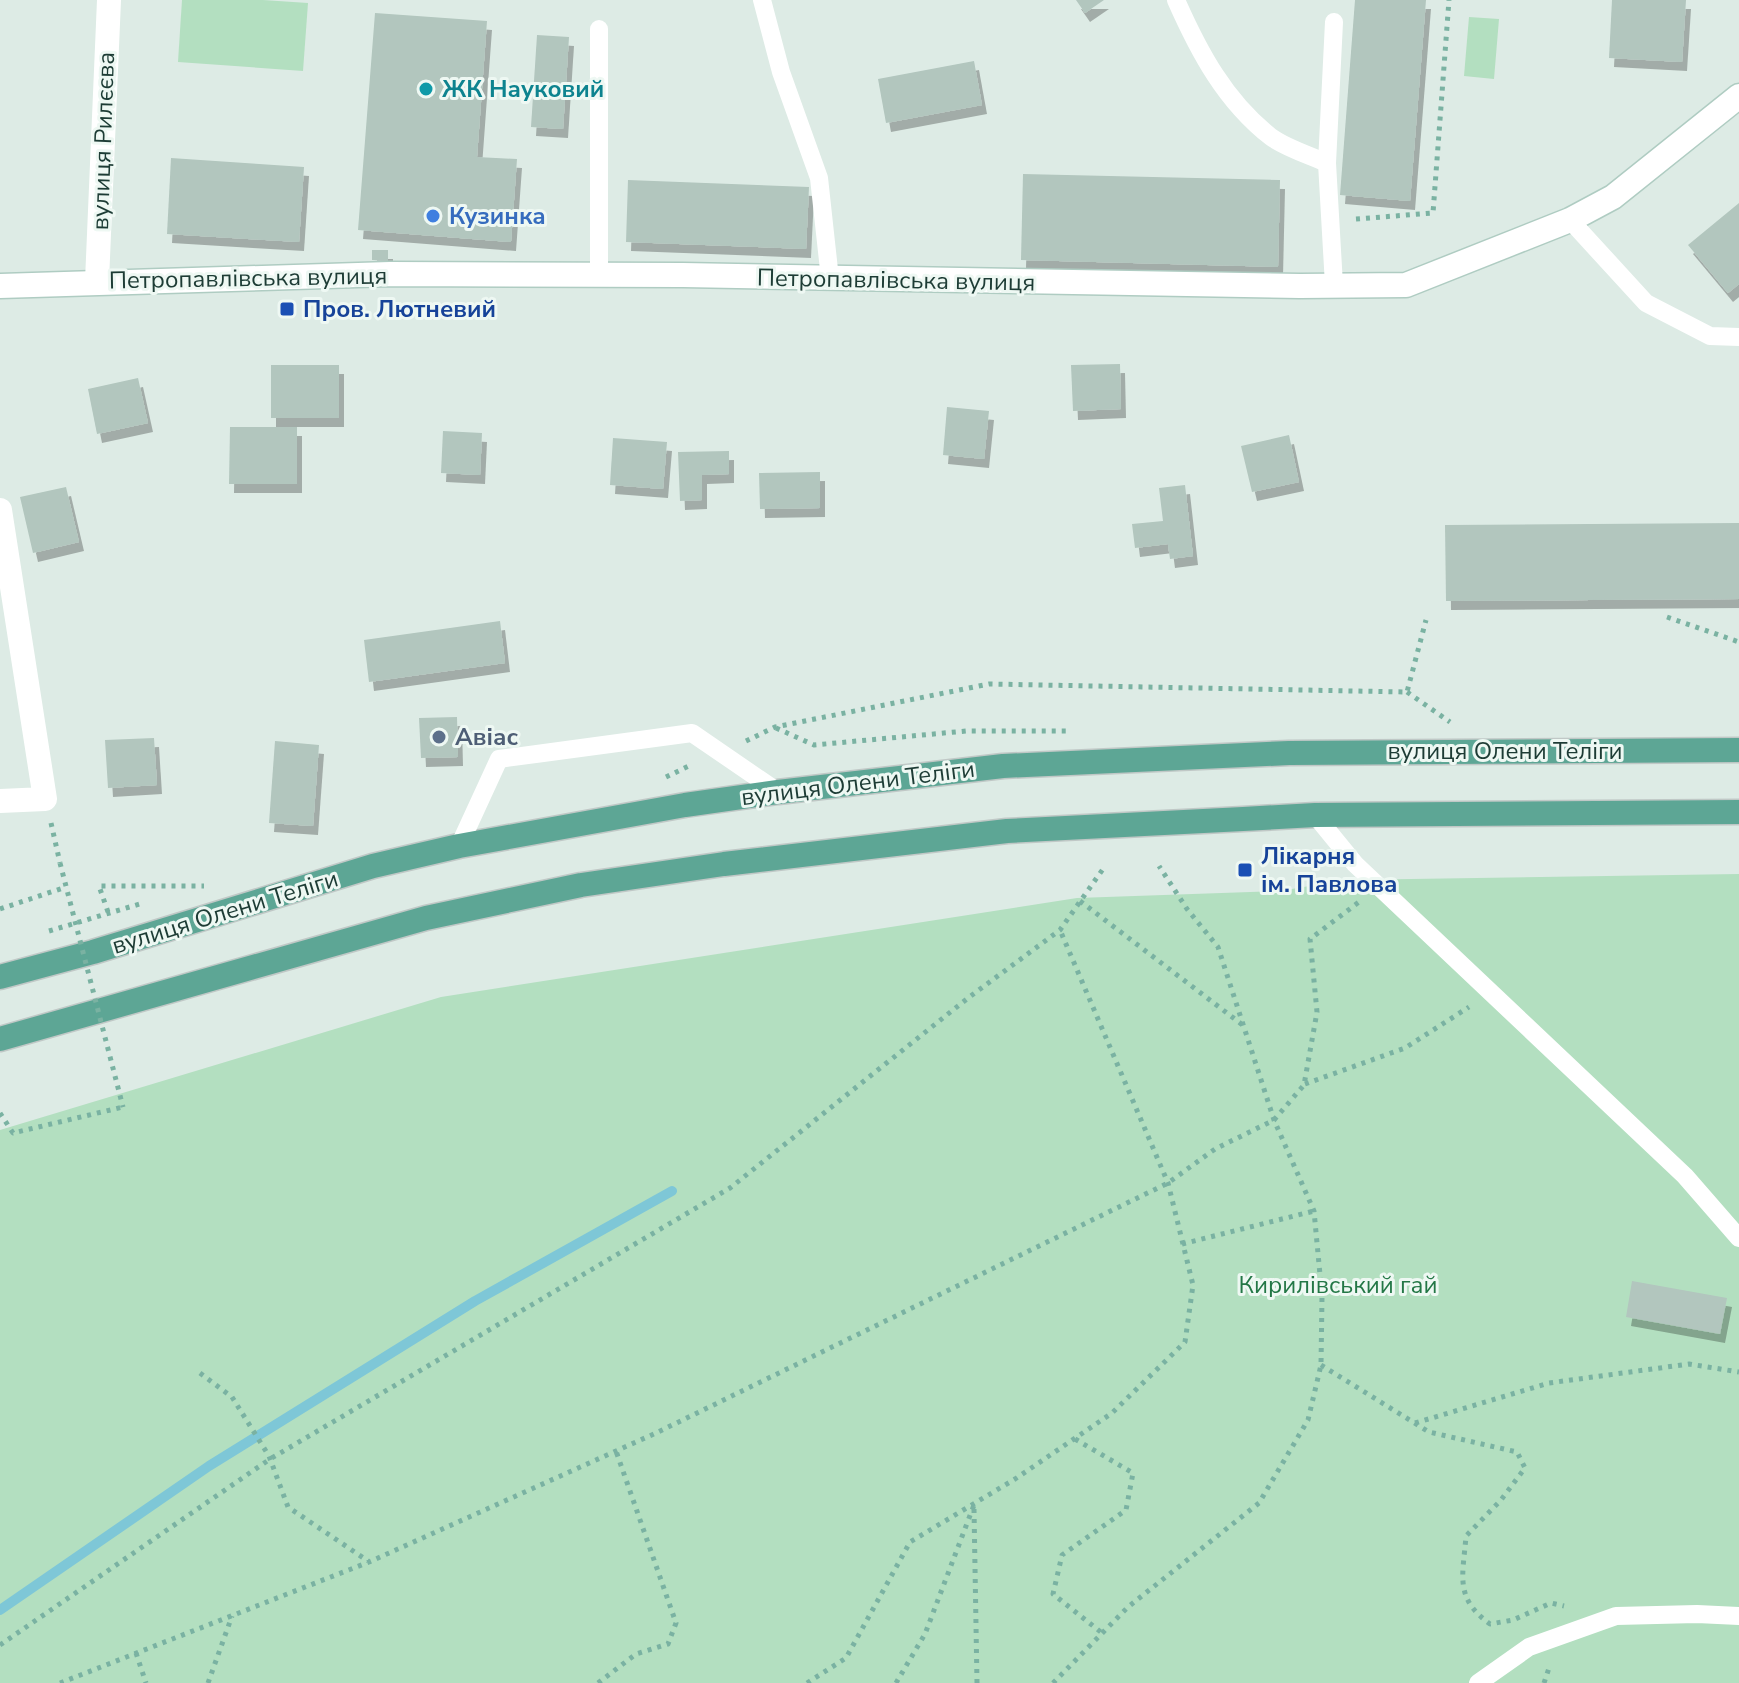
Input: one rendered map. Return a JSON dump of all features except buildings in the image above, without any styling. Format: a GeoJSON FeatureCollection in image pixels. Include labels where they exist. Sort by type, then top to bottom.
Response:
{"type":"FeatureCollection","features":[{"type":"Feature","properties":{"kind":"main road","name":"вулиця Олени Теліги"},"geometry":{"type":"LineString","coordinates":[[0,977],[93,952],[373,866],[459,846],[685,805],[778,792],[1003,766],[1273,753],[1739,750]]}},
{"type":"Feature","properties":{"kind":"main road"},"geometry":{"type":"LineString","coordinates":[[0,1039],[426,918],[581,885],[724,864],[1007,831],[1315,815],[1739,812]]}},
{"type":"Feature","properties":{"kind":"street","name":"вулиця Рилєєва"},"geometry":{"type":"LineString","coordinates":[[97,281],[109,0]]}},
{"type":"Feature","properties":{"kind":"street","name":"Петропавлівська вулиця"},"geometry":{"type":"LineString","coordinates":[[0,286],[390,274],[1406,285],[1570,220],[1613,197],[1739,96]]}},
{"type":"Feature","properties":{"kind":"street"},"geometry":{"type":"LineString","coordinates":[[0,510],[45,799],[0,801]]}},
{"type":"Feature","properties":{"kind":"lane"},"geometry":{"type":"LineString","coordinates":[[762,0],[781,72],[819,178],[830,279]]}},
{"type":"Feature","properties":{"kind":"lane"},"geometry":{"type":"LineString","coordinates":[[1176,0],[1198,51],[1236,105],[1273,138],[1327,163]]}},
{"type":"Feature","properties":{"kind":"lane"},"geometry":{"type":"LineString","coordinates":[[1334,22],[1327,163],[1334,285]]}},
{"type":"Feature","properties":{"kind":"lane"},"geometry":{"type":"LineString","coordinates":[[599,29],[599,275]]}},
{"type":"Feature","properties":{"kind":"lane"},"geometry":{"type":"LineString","coordinates":[[1570,220],[1646,303],[1710,336],[1739,337]]}},
{"type":"Feature","properties":{"kind":"lane"},"geometry":{"type":"LineString","coordinates":[[459,846],[499,759],[692,733],[778,792]]}},
{"type":"Feature","properties":{"kind":"lane"},"geometry":{"type":"LineString","coordinates":[[1315,815],[1355,864],[1685,1176],[1739,1238]]}},
{"type":"Feature","properties":{"kind":"lane"},"geometry":{"type":"LineString","coordinates":[[1478,1683],[1529,1647],[1616,1616],[1739,1616]]}},
{"type":"Feature","properties":{"kind":"path"},"geometry":{"type":"LineString","coordinates":[[1330,221],[1433,213],[1449,0]]}},
{"type":"Feature","properties":{"kind":"path"},"geometry":{"type":"LineString","coordinates":[[1667,617],[1739,642]]}},
{"type":"Feature","properties":{"kind":"path"},"geometry":{"type":"LineString","coordinates":[[1407,692],[1426,620]]}},
{"type":"Feature","properties":{"kind":"path"},"geometry":{"type":"LineString","coordinates":[[652,783],[775,727],[989,684],[1407,692],[1454,725]]}},
{"type":"Feature","properties":{"kind":"path"},"geometry":{"type":"LineString","coordinates":[[0,1113],[13,1133],[123,1107],[45,799]]}},
{"type":"Feature","properties":{"kind":"path"},"geometry":{"type":"LineString","coordinates":[[1053,1683],[1128,1607],[1259,1503],[1308,1420],[1321,1365],[1322,1296],[1314,1211],[1274,1120],[1218,947],[1187,909],[1159,866]]}},
{"type":"Feature","properties":{"kind":"path"},"geometry":{"type":"LineString","coordinates":[[0,1645],[270,1457],[730,1188],[968,998],[1060,930],[1103,869]]}},
{"type":"Feature","properties":{"kind":"path"},"geometry":{"type":"LineString","coordinates":[[108,912],[99,886],[209,886],[180,894]]}},
{"type":"Feature","properties":{"kind":"path"},"geometry":{"type":"LineString","coordinates":[[0,909],[66,887]]}},
{"type":"Feature","properties":{"kind":"path"},"geometry":{"type":"LineString","coordinates":[[1304,1085],[1317,1012],[1310,939],[1379,887]]}},
{"type":"Feature","properties":{"kind":"path"},"geometry":{"type":"LineString","coordinates":[[41,933],[152,901]]}},
{"type":"Feature","properties":{"kind":"path"},"geometry":{"type":"LineString","coordinates":[[1080,901],[1244,1027]]}},
{"type":"Feature","properties":{"kind":"path"},"geometry":{"type":"LineString","coordinates":[[807,1683],[846,1658],[910,1542],[974,1504],[1112,1413],[1185,1342],[1193,1285],[1168,1183],[1060,930]]}},
{"type":"Feature","properties":{"kind":"path"},"geometry":{"type":"LineString","coordinates":[[60,1683],[369,1562],[616,1451],[1168,1183],[1215,1149],[1274,1120],[1304,1085],[1405,1048],[1491,993]]}},
{"type":"Feature","properties":{"kind":"path"},"geometry":{"type":"LineString","coordinates":[[1182,1244],[1314,1211]]}},
{"type":"Feature","properties":{"kind":"path"},"geometry":{"type":"LineString","coordinates":[[1415,1423],[1549,1383],[1689,1364],[1739,1372]]}},
{"type":"Feature","properties":{"kind":"path"},"geometry":{"type":"LineString","coordinates":[[1321,1365],[1429,1432],[1517,1452],[1525,1468],[1501,1500],[1466,1536],[1463,1584],[1471,1611],[1490,1624],[1513,1620],[1551,1603],[1578,1608],[1562,1635],[1544,1683]]}},
{"type":"Feature","properties":{"kind":"path"},"geometry":{"type":"LineString","coordinates":[[200,1373],[232,1397],[270,1457],[288,1507],[369,1562]]}},
{"type":"Feature","properties":{"kind":"path"},"geometry":{"type":"LineString","coordinates":[[1075,1439],[1133,1473],[1126,1510],[1062,1555],[1053,1594],[1102,1633]]}},
{"type":"Feature","properties":{"kind":"path"},"geometry":{"type":"LineString","coordinates":[[598,1683],[636,1654],[668,1644],[676,1623],[616,1451]]}},
{"type":"Feature","properties":{"kind":"path"},"geometry":{"type":"LineString","coordinates":[[896,1683],[925,1634],[974,1504]]}},
{"type":"Feature","properties":{"kind":"path"},"geometry":{"type":"LineString","coordinates":[[974,1504],[977,1683]]}},
{"type":"Feature","properties":{"kind":"path"},"geometry":{"type":"LineString","coordinates":[[208,1683],[232,1615]]}},
{"type":"Feature","properties":{"kind":"path"},"geometry":{"type":"LineString","coordinates":[[136,1653],[146,1683]]}},
{"type":"Feature","properties":{"kind":"green space"},"geometry":{"type":"Polygon","coordinates":[[[182,0],[308,3],[303,71],[178,62],[182,0]]]}},
{"type":"Feature","properties":{"kind":"green space"},"geometry":{"type":"Polygon","coordinates":[[[1469,17],[1499,19],[1494,79],[1464,76],[1469,17]]]}},
{"type":"Feature","properties":{"kind":"green space","name":"Кирилівський гай"},"geometry":{"type":"Polygon","coordinates":[[[1739,874],[1739,1683],[0,1683],[0,1130],[441,997],[1077,898],[1280,891],[1345,880],[1739,874]]]}},
{"type":"Feature","properties":{"kind":"waterway"},"geometry":{"type":"LineString","coordinates":[[0,1610],[209,1466],[475,1301],[672,1191]]}},
{"type":"Feature","properties":{"kind":"place","name":"ЖК Науковий"},"geometry":{"type":"Point","coordinates":[426,89]}},
{"type":"Feature","properties":{"kind":"place","name":"Кузинка"},"geometry":{"type":"Point","coordinates":[433,216]}},
{"type":"Feature","properties":{"kind":"place","name":"Пров. Лютневий"},"geometry":{"type":"Point","coordinates":[287,309]}},
{"type":"Feature","properties":{"kind":"place","name":"Авіас"},"geometry":{"type":"Point","coordinates":[439,737]}},
{"type":"Feature","properties":{"kind":"place","name":"Лікарня ім. Павлова"},"geometry":{"type":"Point","coordinates":[1245,870]}}]}
